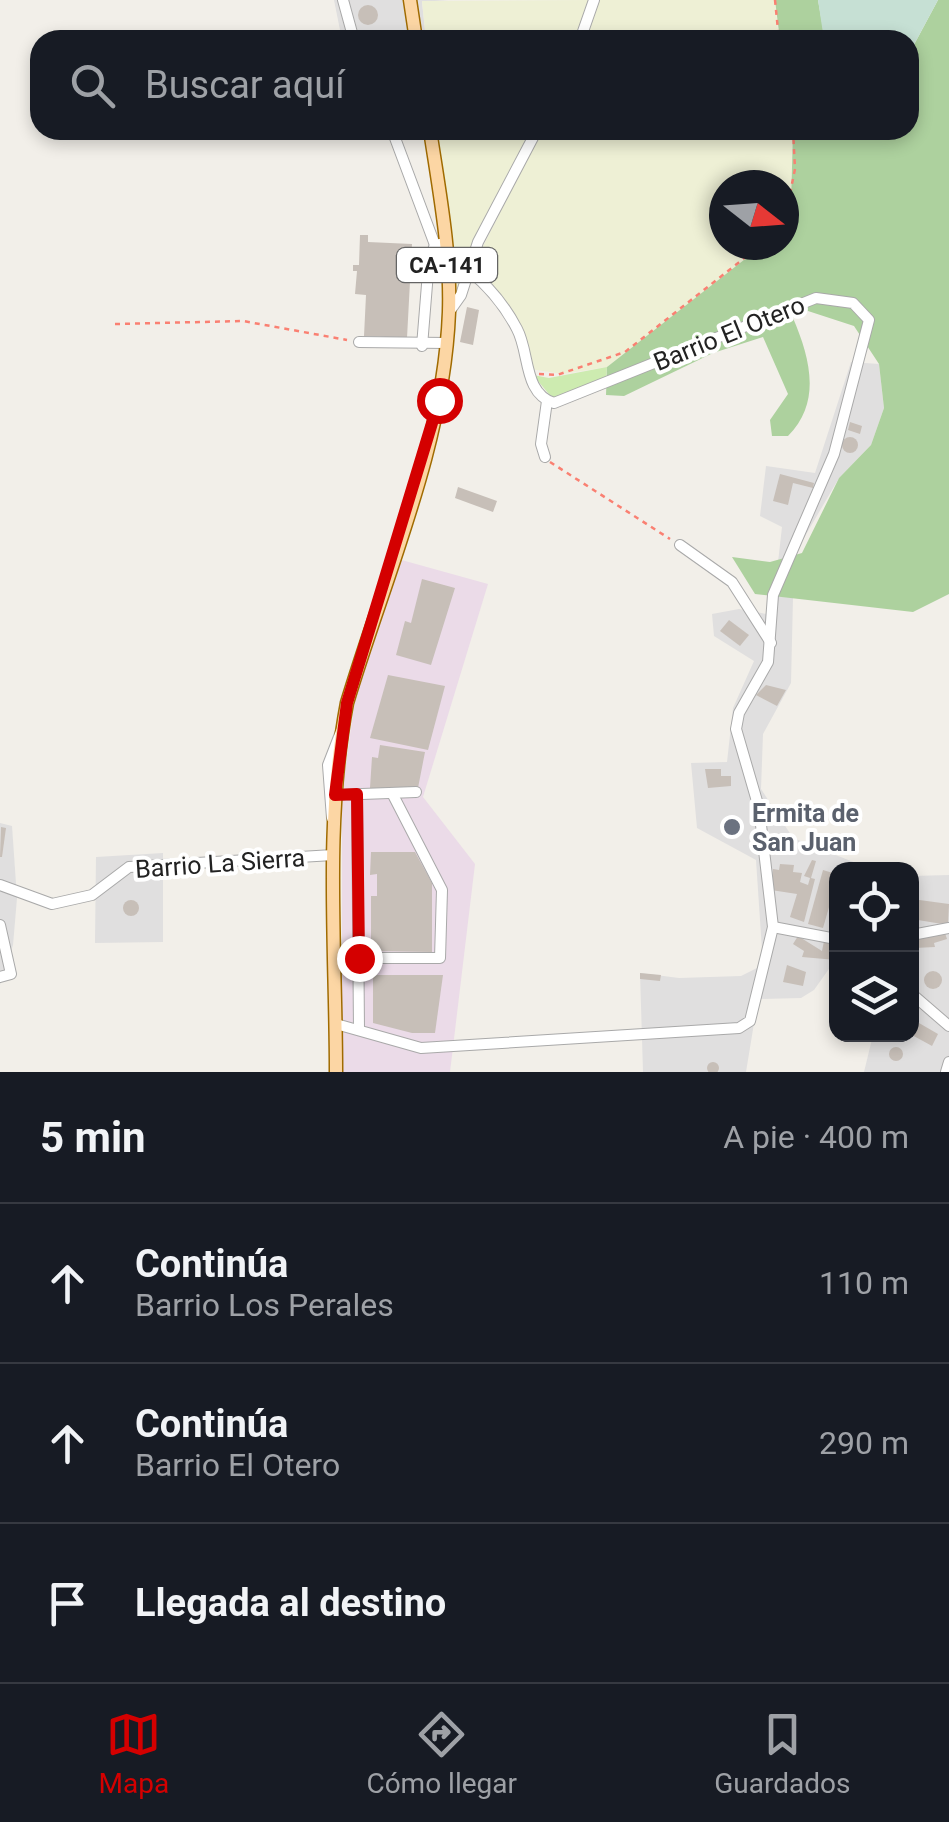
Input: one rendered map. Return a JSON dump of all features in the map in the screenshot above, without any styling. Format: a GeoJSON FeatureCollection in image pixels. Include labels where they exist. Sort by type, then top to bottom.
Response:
{"type":"FeatureCollection","features":[{"type":"Feature","properties":{"kind":"main road"},"geometry":{"type":"LineString","coordinates":[[410,0],[414,30]]}},
{"type":"Feature","properties":{"kind":"main road","name":"CA-141"},"geometry":{"type":"LineString","coordinates":[[336,1072],[334,823],[342,728],[430,436],[446,344],[449,313],[431,140]]}},
{"type":"Feature","properties":{"kind":"street"},"geometry":{"type":"LineString","coordinates":[[343,0],[351,30]]}},
{"type":"Feature","properties":{"kind":"street"},"geometry":{"type":"LineString","coordinates":[[584,30],[594,0]]}},
{"type":"Feature","properties":{"kind":"street"},"geometry":{"type":"LineString","coordinates":[[396,140],[440,244],[428,260],[422,346]]}},
{"type":"Feature","properties":{"kind":"street"},"geometry":{"type":"LineString","coordinates":[[449,313],[532,140]]}},
{"type":"Feature","properties":{"kind":"street"},"geometry":{"type":"LineString","coordinates":[[467,269],[490,287],[521,335],[528,370],[546,401],[541,444],[545,456]]}},
{"type":"Feature","properties":{"kind":"street","name":"Barrio El Otero"},"geometry":{"type":"LineString","coordinates":[[336,1024],[421,1048],[446,1048],[739,1028],[750,1021],[773,927],[759,808],[736,729],[772,644],[773,595],[834,454],[868,337],[869,320],[853,303],[816,298],[562,402],[546,401]]}},
{"type":"Feature","properties":{"kind":"street"},"geometry":{"type":"LineString","coordinates":[[359,342],[446,344]]}},
{"type":"Feature","properties":{"kind":"street"},"geometry":{"type":"LineString","coordinates":[[680,544],[732,582],[772,644]]}},
{"type":"Feature","properties":{"kind":"street"},"geometry":{"type":"LineString","coordinates":[[334,823],[328,802],[328,765],[332,744],[342,728]]}},
{"type":"Feature","properties":{"kind":"street"},"geometry":{"type":"LineString","coordinates":[[359,958],[440,958],[442,890],[392,792]]}},
{"type":"Feature","properties":{"kind":"street"},"geometry":{"type":"LineString","coordinates":[[335,795],[416,792]]}},
{"type":"Feature","properties":{"kind":"street"},"geometry":{"type":"LineString","coordinates":[[357,794],[359,1030]]}},
{"type":"Feature","properties":{"kind":"street","name":"Barrio La Sierra"},"geometry":{"type":"LineString","coordinates":[[0,886],[52,904],[92,895],[130,866],[334,856]]}},
{"type":"Feature","properties":{"kind":"street"},"geometry":{"type":"LineString","coordinates":[[0,925],[11,974],[0,977]]}},
{"type":"Feature","properties":{"kind":"street"},"geometry":{"type":"LineString","coordinates":[[773,927],[829,938]]}},
{"type":"Feature","properties":{"kind":"street"},"geometry":{"type":"LineString","coordinates":[[919,934],[949,928]]}},
{"type":"Feature","properties":{"kind":"street"},"geometry":{"type":"LineString","coordinates":[[919,1000],[949,1026]]}},
{"type":"Feature","properties":{"kind":"street"},"geometry":{"type":"LineString","coordinates":[[946,1072],[949,1062]]}},
{"type":"Feature","properties":{"kind":"path"},"geometry":{"type":"LineString","coordinates":[[775,0],[779,30]]}},
{"type":"Feature","properties":{"kind":"path"},"geometry":{"type":"LineString","coordinates":[[794,140],[796,170]]}},
{"type":"Feature","properties":{"kind":"path"},"geometry":{"type":"LineString","coordinates":[[528,370],[557,375],[615,358],[676,316],[695,295],[741,260]]}},
{"type":"Feature","properties":{"kind":"path"},"geometry":{"type":"LineString","coordinates":[[116,324],[200,319],[261,322],[359,342]]}},
{"type":"Feature","properties":{"kind":"path"},"geometry":{"type":"LineString","coordinates":[[545,456],[615,508],[680,544]]}},
{"type":"Feature","properties":{"kind":"shaded area"},"geometry":{"type":"Polygon","coordinates":[[[334,0],[448,0],[422,2],[425,30],[340,30],[334,0]]]}},
{"type":"Feature","properties":{"kind":"shaded area"},"geometry":{"type":"Polygon","coordinates":[[[851,362],[879,364],[884,408],[871,445],[839,478],[794,555],[791,683],[763,734],[761,789],[793,838],[853,862],[829,862],[829,969],[814,990],[801,998],[758,999],[746,1072],[643,1072],[640,973],[679,978],[741,976],[763,965],[756,860],[697,828],[691,763],[727,762],[733,708],[754,661],[714,636],[712,614],[739,609],[772,615],[782,527],[760,516],[766,466],[815,473],[851,362]]]}},
{"type":"Feature","properties":{"kind":"shaded area"},"geometry":{"type":"Polygon","coordinates":[[[398,559],[488,584],[423,797],[475,864],[450,1072],[342,1072],[342,791],[356,693],[398,559]]]}},
{"type":"Feature","properties":{"kind":"shaded area"},"geometry":{"type":"Polygon","coordinates":[[[0,823],[12,826],[17,898],[13,945],[0,985],[0,823]]]}},
{"type":"Feature","properties":{"kind":"shaded area"},"geometry":{"type":"Polygon","coordinates":[[[163,853],[163,942],[95,943],[96,857],[163,853]]]}},
{"type":"Feature","properties":{"kind":"shaded area"},"geometry":{"type":"Polygon","coordinates":[[[949,875],[949,1072],[864,1072],[871,1042],[919,1042],[919,876],[949,875]]]}},
{"type":"Feature","properties":{"kind":"green space"},"geometry":{"type":"Polygon","coordinates":[[[588,0],[580,30],[425,30],[422,1],[588,0]]]}},
{"type":"Feature","properties":{"kind":"green space"},"geometry":{"type":"Polygon","coordinates":[[[598,0],[775,0],[778,30],[588,30],[598,0]]]}},
{"type":"Feature","properties":{"kind":"green space"},"geometry":{"type":"Polygon","coordinates":[[[775,0],[818,0],[823,30],[779,30],[775,0]]]}},
{"type":"Feature","properties":{"kind":"green space"},"geometry":{"type":"Polygon","coordinates":[[[818,0],[938,0],[919,35],[919,30],[822,30],[818,0]]]}},
{"type":"Feature","properties":{"kind":"green space"},"geometry":{"type":"Polygon","coordinates":[[[938,0],[949,0],[949,594],[913,612],[755,594],[732,557],[770,562],[802,553],[839,478],[871,445],[884,408],[879,364],[854,326],[808,311],[793,318],[810,379],[806,409],[788,436],[772,436],[770,420],[788,394],[763,337],[713,353],[624,396],[606,395],[607,367],[744,260],[799,260],[799,170],[792,170],[793,140],[919,140],[919,35],[938,0]]]}},
{"type":"Feature","properties":{"kind":"green space"},"geometry":{"type":"Polygon","coordinates":[[[439,140],[530,140],[462,267],[460,286],[456,287],[439,140]]]}},
{"type":"Feature","properties":{"kind":"green space"},"geometry":{"type":"Polygon","coordinates":[[[537,140],[793,140],[792,170],[709,170],[709,260],[744,260],[607,367],[563,374],[530,369],[524,334],[474,264],[537,140]]]}},
{"type":"Feature","properties":{"kind":"green space"},"geometry":{"type":"Polygon","coordinates":[[[607,367],[606,382],[553,399],[533,375],[549,378],[607,367]]]}},
{"type":"Feature","properties":{"kind":"building"},"geometry":{"type":"Polygon","coordinates":[[[368,5],[378,15],[368,25],[358,15],[368,5]]]}},
{"type":"Feature","properties":{"kind":"building"},"geometry":{"type":"Polygon","coordinates":[[[360,235],[368,235],[368,242],[412,244],[407,338],[364,336],[366,295],[355,294],[357,271],[353,271],[353,265],[359,265],[360,235]]]}},
{"type":"Feature","properties":{"kind":"building"},"geometry":{"type":"Polygon","coordinates":[[[467,307],[479,310],[473,345],[460,342],[467,307]]]}},
{"type":"Feature","properties":{"kind":"building"},"geometry":{"type":"Polygon","coordinates":[[[850,422],[862,426],[860,434],[848,430],[850,422]]]}},
{"type":"Feature","properties":{"kind":"building"},"geometry":{"type":"Polygon","coordinates":[[[850,437],[858,445],[850,453],[842,445],[850,437]]]}},
{"type":"Feature","properties":{"kind":"building"},"geometry":{"type":"Polygon","coordinates":[[[780,474],[814,483],[813,488],[793,483],[788,505],[773,501],[780,474]]]}},
{"type":"Feature","properties":{"kind":"building"},"geometry":{"type":"Polygon","coordinates":[[[458,487],[497,501],[493,512],[455,498],[458,487]]]}},
{"type":"Feature","properties":{"kind":"building"},"geometry":{"type":"Polygon","coordinates":[[[422,579],[455,588],[431,665],[396,655],[405,621],[411,623],[422,579]]]}},
{"type":"Feature","properties":{"kind":"building"},"geometry":{"type":"Polygon","coordinates":[[[729,620],[749,635],[740,646],[720,631],[729,620]]]}},
{"type":"Feature","properties":{"kind":"building"},"geometry":{"type":"Polygon","coordinates":[[[388,675],[445,686],[428,750],[370,738],[388,675]]]}},
{"type":"Feature","properties":{"kind":"building"},"geometry":{"type":"Polygon","coordinates":[[[766,685],[786,690],[777,706],[756,695],[766,685]]]}},
{"type":"Feature","properties":{"kind":"building"},"geometry":{"type":"Polygon","coordinates":[[[380,745],[425,752],[418,788],[370,788],[372,757],[378,758],[380,745]]]}},
{"type":"Feature","properties":{"kind":"building"},"geometry":{"type":"Polygon","coordinates":[[[705,769],[721,769],[721,776],[731,776],[731,786],[708,788],[705,769]]]}},
{"type":"Feature","properties":{"kind":"building"},"geometry":{"type":"Polygon","coordinates":[[[1,827],[6,828],[0,857],[1,827]]]}},
{"type":"Feature","properties":{"kind":"building"},"geometry":{"type":"Polygon","coordinates":[[[371,852],[415,852],[432,883],[432,952],[371,951],[371,896],[377,896],[377,874],[370,875],[371,852]]]}},
{"type":"Feature","properties":{"kind":"building"},"geometry":{"type":"Polygon","coordinates":[[[812,860],[816,861],[811,878],[815,879],[804,922],[790,917],[797,894],[771,890],[773,869],[779,870],[780,864],[794,865],[793,872],[802,873],[800,882],[808,885],[810,878],[804,876],[812,860]]]}},
{"type":"Feature","properties":{"kind":"building"},"geometry":{"type":"Polygon","coordinates":[[[823,870],[829,872],[829,907],[823,928],[808,924],[823,870]]]}},
{"type":"Feature","properties":{"kind":"building"},"geometry":{"type":"Polygon","coordinates":[[[131,900],[139,908],[131,916],[123,908],[131,900]]]}},
{"type":"Feature","properties":{"kind":"building"},"geometry":{"type":"Polygon","coordinates":[[[919,900],[949,904],[948,925],[919,920],[919,900]]]}},
{"type":"Feature","properties":{"kind":"building"},"geometry":{"type":"Polygon","coordinates":[[[945,933],[947,939],[934,943],[935,947],[919,948],[919,939],[945,933]]]}},
{"type":"Feature","properties":{"kind":"building"},"geometry":{"type":"Polygon","coordinates":[[[798,936],[822,951],[824,941],[829,942],[829,959],[802,957],[804,951],[793,944],[798,936]]]}},
{"type":"Feature","properties":{"kind":"building"},"geometry":{"type":"Polygon","coordinates":[[[787,965],[806,972],[803,986],[783,982],[787,965]]]}},
{"type":"Feature","properties":{"kind":"building"},"geometry":{"type":"Polygon","coordinates":[[[933,971],[942,980],[933,989],[924,980],[933,971]]]}},
{"type":"Feature","properties":{"kind":"building"},"geometry":{"type":"Polygon","coordinates":[[[640,973],[661,975],[660,981],[640,979],[640,973]]]}},
{"type":"Feature","properties":{"kind":"building"},"geometry":{"type":"Polygon","coordinates":[[[373,975],[443,975],[435,1033],[412,1033],[373,1023],[373,975]]]}},
{"type":"Feature","properties":{"kind":"building"},"geometry":{"type":"Polygon","coordinates":[[[919,1023],[938,1034],[932,1046],[919,1039],[919,1023]]]}},
{"type":"Feature","properties":{"kind":"building"},"geometry":{"type":"Polygon","coordinates":[[[896,1047],[903,1054],[896,1061],[889,1054],[896,1047]]]}},
{"type":"Feature","properties":{"kind":"building"},"geometry":{"type":"Polygon","coordinates":[[[709,1064],[717,1064],[717,1072],[709,1072],[709,1064]]]}},
{"type":"Feature","properties":{"kind":"place","name":"Ermita de San Juan"},"geometry":{"type":"Point","coordinates":[732,827]}},
{"type":"Feature","properties":{"kind":"route"},"geometry":{"type":"LineString","coordinates":[[359,958],[357,794],[335,795],[340,740],[347,703],[439,400]]}}]}
